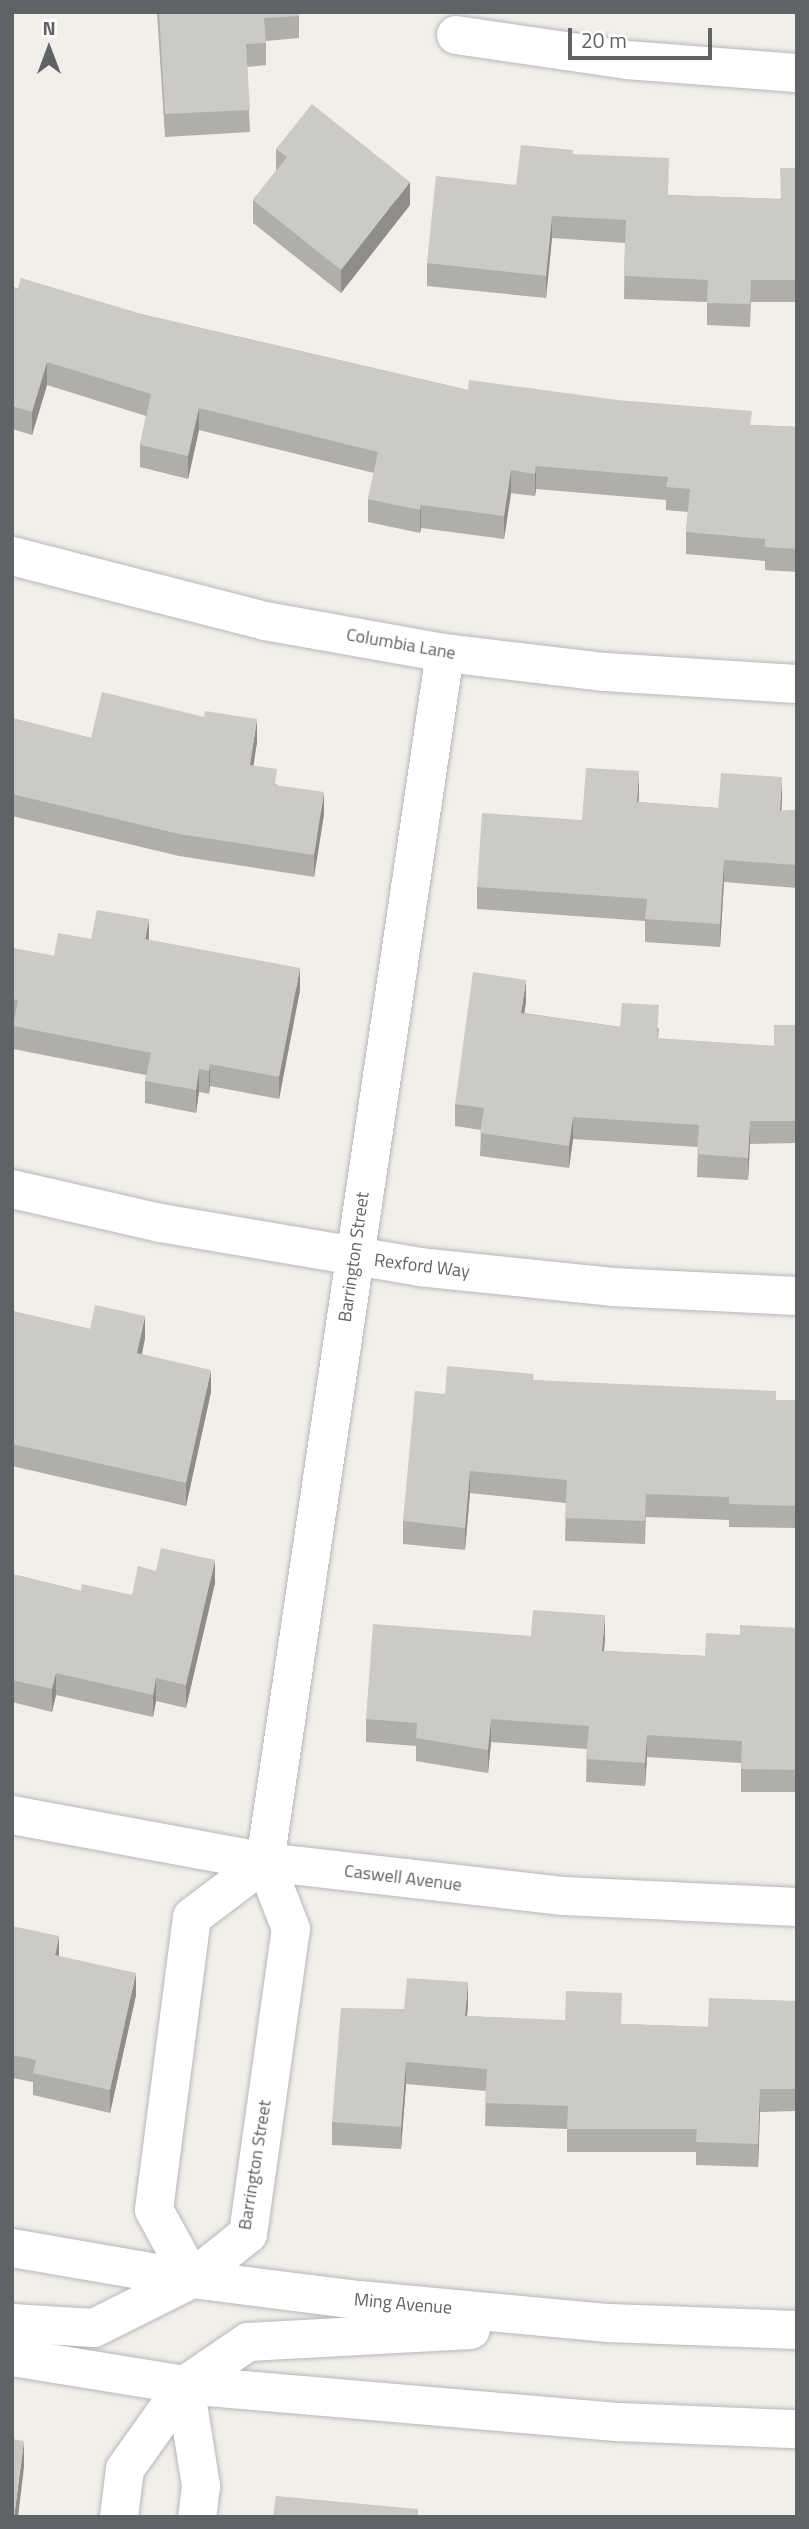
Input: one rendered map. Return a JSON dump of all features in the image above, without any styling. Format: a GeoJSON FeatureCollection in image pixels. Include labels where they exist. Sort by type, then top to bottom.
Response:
{"type":"FeatureCollection","features":[{"type":"Feature","properties":{"kind":"street"},"geometry":{"type":"LineString","coordinates":[[456,35],[627,60],[797,73]]}},
{"type":"Feature","properties":{"kind":"street","name":"Columbia Lane"},"geometry":{"type":"LineString","coordinates":[[12,556],[265,621],[445,653],[605,673],[797,684]]}},
{"type":"Feature","properties":{"kind":"street","name":"Barrington Street"},"geometry":{"type":"LineString","coordinates":[[12,2323],[94,2328],[192,2279],[248,2234],[290,1929],[265,1862],[445,653]]}},
{"type":"Feature","properties":{"kind":"street","name":"Rexford Way"},"geometry":{"type":"LineString","coordinates":[[12,1189],[160,1223],[354,1257],[611,1287],[797,1296]]}},
{"type":"Feature","properties":{"kind":"street","name":"Caswell Avenue"},"geometry":{"type":"LineString","coordinates":[[12,1815],[265,1862],[564,1896],[797,1907]]}},
{"type":"Feature","properties":{"kind":"street"},"geometry":{"type":"LineString","coordinates":[[192,2279],[154,2210],[192,1917],[265,1862]]}},
{"type":"Feature","properties":{"kind":"street","name":"Ming Avenue"},"geometry":{"type":"LineString","coordinates":[[12,2248],[192,2279],[359,2300],[609,2323],[797,2330]]}},
{"type":"Feature","properties":{"kind":"street"},"geometry":{"type":"LineString","coordinates":[[119,2517],[125,2469],[185,2385],[248,2342],[609,2323]]}},
{"type":"Feature","properties":{"kind":"street"},"geometry":{"type":"LineString","coordinates":[[12,2357],[185,2385],[619,2422],[797,2429]]}},
{"type":"Feature","properties":{"kind":"street"},"geometry":{"type":"LineString","coordinates":[[185,2385],[201,2486],[197,2517]]}},
{"type":"Feature","properties":{"kind":"building"},"geometry":{"type":"Polygon","coordinates":[[[159,12],[299,12],[299,16],[264,18],[266,43],[246,44],[250,110],[165,114],[159,12]]]}},
{"type":"Feature","properties":{"kind":"building"},"geometry":{"type":"Polygon","coordinates":[[[312,104],[410,182],[341,270],[253,200],[287,157],[276,149],[312,104]]]}},
{"type":"Feature","properties":{"kind":"building"},"geometry":{"type":"Polygon","coordinates":[[[521,145],[573,150],[573,154],[669,158],[668,195],[781,199],[780,168],[797,168],[797,280],[751,280],[750,304],[707,303],[708,280],[624,276],[626,220],[552,216],[546,276],[427,263],[436,176],[516,185],[521,145]]]}},
{"type":"Feature","properties":{"kind":"building"},"geometry":{"type":"Polygon","coordinates":[[[21,278],[145,315],[468,390],[469,380],[617,400],[752,411],[750,425],[797,427],[797,549],[765,547],[765,539],[686,532],[690,489],[666,487],[668,477],[536,466],[535,474],[511,470],[504,516],[421,505],[420,510],[368,499],[378,452],[199,408],[188,456],[140,445],[151,394],[47,362],[32,412],[12,406],[12,287],[18,289],[21,278]]]}},
{"type":"Feature","properties":{"kind":"building"},"geometry":{"type":"Polygon","coordinates":[[[102,692],[204,717],[205,711],[257,719],[250,765],[277,769],[275,785],[324,792],[314,855],[179,834],[12,794],[12,718],[91,738],[102,692]]]}},
{"type":"Feature","properties":{"kind":"building"},"geometry":{"type":"Polygon","coordinates":[[[586,768],[639,771],[637,802],[718,808],[721,773],[782,777],[780,811],[797,810],[797,865],[724,860],[720,924],[645,919],[647,899],[477,887],[482,813],[582,820],[586,768]]]}},
{"type":"Feature","properties":{"kind":"building"},"geometry":{"type":"Polygon","coordinates":[[[97,910],[149,919],[145,939],[300,968],[279,1077],[210,1064],[209,1071],[199,1069],[196,1090],[145,1081],[151,1053],[13,1026],[18,1000],[12,999],[12,948],[54,956],[58,933],[91,939],[97,910]]]}},
{"type":"Feature","properties":{"kind":"building"},"geometry":{"type":"Polygon","coordinates":[[[473,972],[526,980],[521,1013],[620,1027],[622,1003],[659,1005],[657,1038],[774,1046],[774,1025],[797,1025],[797,1121],[750,1121],[748,1158],[697,1154],[699,1125],[573,1117],[569,1146],[480,1133],[484,1108],[455,1104],[473,972]]]}},
{"type":"Feature","properties":{"kind":"building"},"geometry":{"type":"Polygon","coordinates":[[[95,1305],[145,1316],[137,1353],[211,1370],[186,1483],[12,1444],[12,1311],[90,1329],[95,1305]]]}},
{"type":"Feature","properties":{"kind":"building"},"geometry":{"type":"Polygon","coordinates":[[[447,1366],[534,1374],[533,1380],[776,1391],[776,1400],[797,1400],[797,1506],[729,1504],[729,1497],[646,1494],[645,1521],[565,1518],[567,1480],[470,1471],[465,1528],[403,1521],[415,1391],[445,1394],[447,1366]]]}},
{"type":"Feature","properties":{"kind":"building"},"geometry":{"type":"Polygon","coordinates":[[[161,1548],[215,1560],[186,1685],[156,1678],[153,1695],[56,1673],[52,1689],[12,1680],[12,1574],[81,1591],[82,1584],[132,1595],[138,1566],[156,1571],[161,1548]]]}},
{"type":"Feature","properties":{"kind":"building"},"geometry":{"type":"Polygon","coordinates":[[[533,1610],[605,1615],[602,1651],[705,1656],[706,1633],[740,1635],[740,1625],[797,1628],[797,1770],[741,1769],[742,1741],[647,1735],[645,1763],[586,1759],[589,1726],[491,1719],[488,1750],[416,1738],[417,1723],[366,1719],[373,1624],[531,1636],[533,1610]]]}},
{"type":"Feature","properties":{"kind":"building"},"geometry":{"type":"Polygon","coordinates":[[[12,1926],[59,1936],[55,1955],[136,1973],[110,2090],[33,2073],[36,2060],[12,2055],[12,1926]]]}},
{"type":"Feature","properties":{"kind":"building"},"geometry":{"type":"Polygon","coordinates":[[[407,1978],[468,1982],[465,2016],[565,2020],[566,1991],[622,1993],[621,2024],[708,2027],[709,1998],[797,2001],[797,2089],[760,2089],[758,2144],[696,2142],[697,2129],[567,2129],[568,2106],[485,2103],[487,2069],[406,2062],[401,2127],[332,2122],[341,2008],[404,2009],[407,1978]]]}},
{"type":"Feature","properties":{"kind":"building"},"geometry":{"type":"Polygon","coordinates":[[[12,2439],[24,2441],[14,2517],[12,2517],[12,2439]]]}},
{"type":"Feature","properties":{"kind":"building"},"geometry":{"type":"Polygon","coordinates":[[[276,2496],[418,2509],[418,2517],[273,2517],[276,2496]]]}}]}
